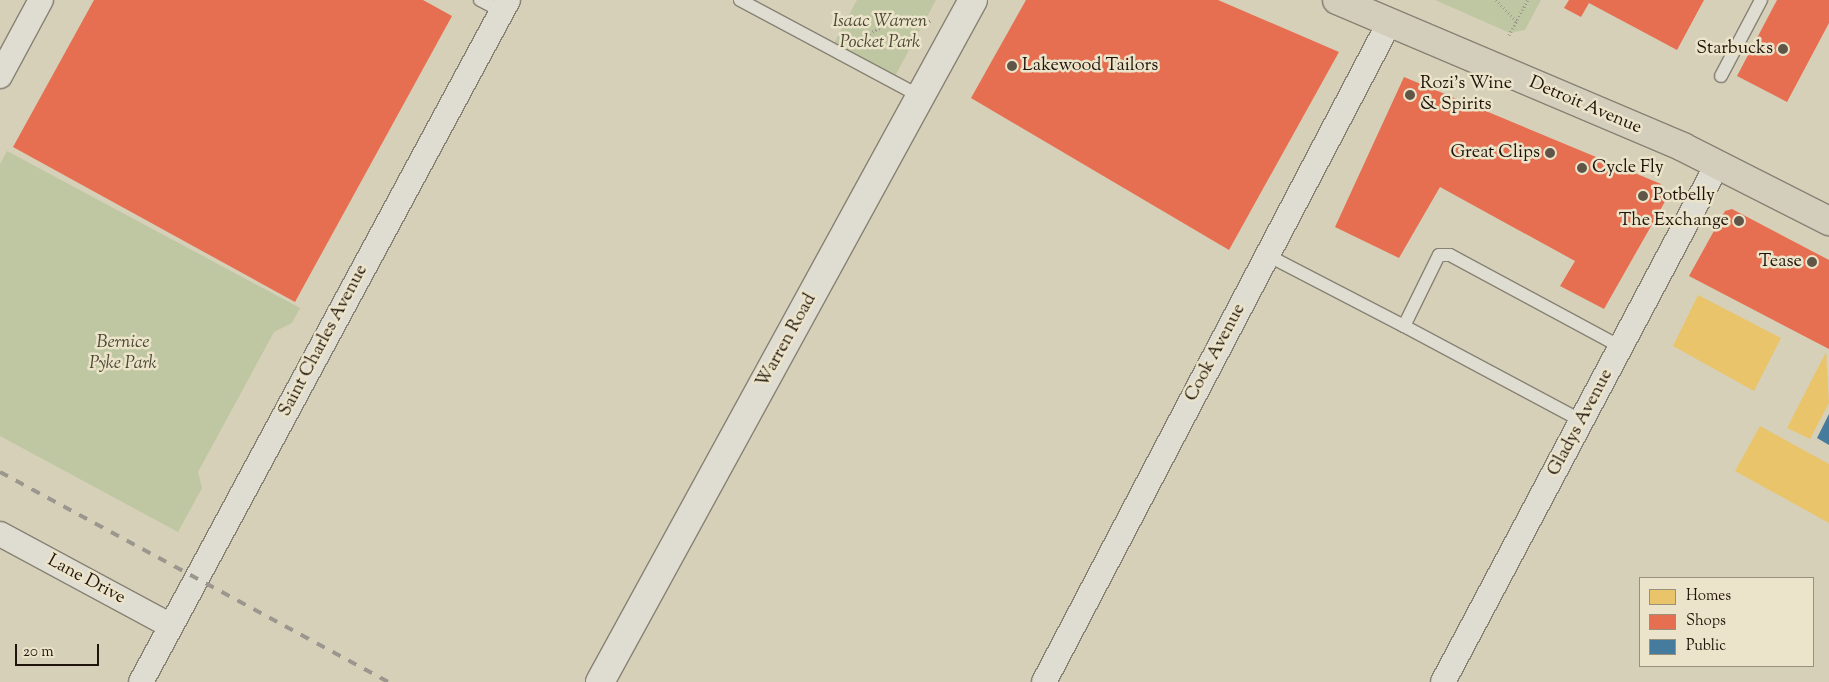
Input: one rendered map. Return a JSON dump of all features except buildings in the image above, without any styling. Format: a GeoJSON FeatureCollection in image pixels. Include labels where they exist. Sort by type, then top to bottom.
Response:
{"type":"FeatureCollection","features":[{"type":"Feature","properties":{"kind":"main road","name":"Warren Road"},"geometry":{"type":"LineString","coordinates":[[600,682],[973,0]]}},
{"type":"Feature","properties":{"kind":"main road","name":"Detroit Avenue"},"geometry":{"type":"LineString","coordinates":[[1337,0],[1388,25],[1718,163],[1829,221]]}},
{"type":"Feature","properties":{"kind":"street"},"geometry":{"type":"LineString","coordinates":[[0,76],[41,0]]}},
{"type":"Feature","properties":{"kind":"street","name":"Saint Charles Avenue"},"geometry":{"type":"LineString","coordinates":[[141,682],[505,6]]}},
{"type":"Feature","properties":{"kind":"street","name":"Cook Avenue"},"geometry":{"type":"LineString","coordinates":[[1044,682],[1388,25]]}},
{"type":"Feature","properties":{"kind":"street","name":"Gladys Avenue"},"geometry":{"type":"LineString","coordinates":[[1443,682],[1718,163]]}},
{"type":"Feature","properties":{"kind":"street","name":"Lane Drive"},"geometry":{"type":"LineString","coordinates":[[0,534],[171,626]]}},
{"type":"Feature","properties":{"kind":"lane"},"geometry":{"type":"LineString","coordinates":[[480,0],[505,6]]}},
{"type":"Feature","properties":{"kind":"lane"},"geometry":{"type":"LineString","coordinates":[[740,0],[920,96]]}},
{"type":"Feature","properties":{"kind":"lane"},"geometry":{"type":"LineString","coordinates":[[1720,76],[1761,0]]}},
{"type":"Feature","properties":{"kind":"lane"},"geometry":{"type":"LineString","coordinates":[[1267,255],[1582,422]]}},
{"type":"Feature","properties":{"kind":"lane"},"geometry":{"type":"LineString","coordinates":[[1404,326],[1439,255],[1450,255],[1621,347]]}},
{"type":"Feature","properties":{"kind":"path"},"geometry":{"type":"LineString","coordinates":[[1496,0],[1516,21]]}},
{"type":"Feature","properties":{"kind":"path"},"geometry":{"type":"LineString","coordinates":[[1509,35],[1528,0]]}},
{"type":"Feature","properties":{"kind":"path"},"geometry":{"type":"LineString","coordinates":[[837,52],[891,22],[933,21]]}},
{"type":"Feature","properties":{"kind":"green space","name":"Isaac Warren Pocket Park"},"geometry":{"type":"Polygon","coordinates":[[[857,0],[936,0],[894,78],[833,45],[857,0]]]}},
{"type":"Feature","properties":{"kind":"green space"},"geometry":{"type":"Polygon","coordinates":[[[1435,0],[1541,0],[1525,30],[1510,33],[1435,0]]]}},
{"type":"Feature","properties":{"kind":"green space","name":"Bernice Pyke Park"},"geometry":{"type":"Polygon","coordinates":[[[7,151],[300,308],[292,323],[274,332],[198,472],[202,488],[178,532],[0,436],[0,164],[7,151]]]}},
{"type":"Feature","properties":{"kind":"railway"},"geometry":{"type":"LineString","coordinates":[[0,472],[388,682]]}},
{"type":"Feature","properties":{"kind":"place","name":"Starbucks"},"geometry":{"type":"Point","coordinates":[1783,49]}},
{"type":"Feature","properties":{"kind":"place","name":"Lakewood Tailors"},"geometry":{"type":"Point","coordinates":[1012,66]}},
{"type":"Feature","properties":{"kind":"place","name":"Rozi's Wine & Spirits"},"geometry":{"type":"Point","coordinates":[1410,95]}},
{"type":"Feature","properties":{"kind":"place","name":"Great Clips"},"geometry":{"type":"Point","coordinates":[1550,153]}},
{"type":"Feature","properties":{"kind":"place","name":"Cycle Fly"},"geometry":{"type":"Point","coordinates":[1582,168]}},
{"type":"Feature","properties":{"kind":"place","name":"Potbelly"},"geometry":{"type":"Point","coordinates":[1643,196]}},
{"type":"Feature","properties":{"kind":"place","name":"The Exchange"},"geometry":{"type":"Point","coordinates":[1739,221]}},
{"type":"Feature","properties":{"kind":"place","name":"Tease"},"geometry":{"type":"Point","coordinates":[1812,262]}}]}
